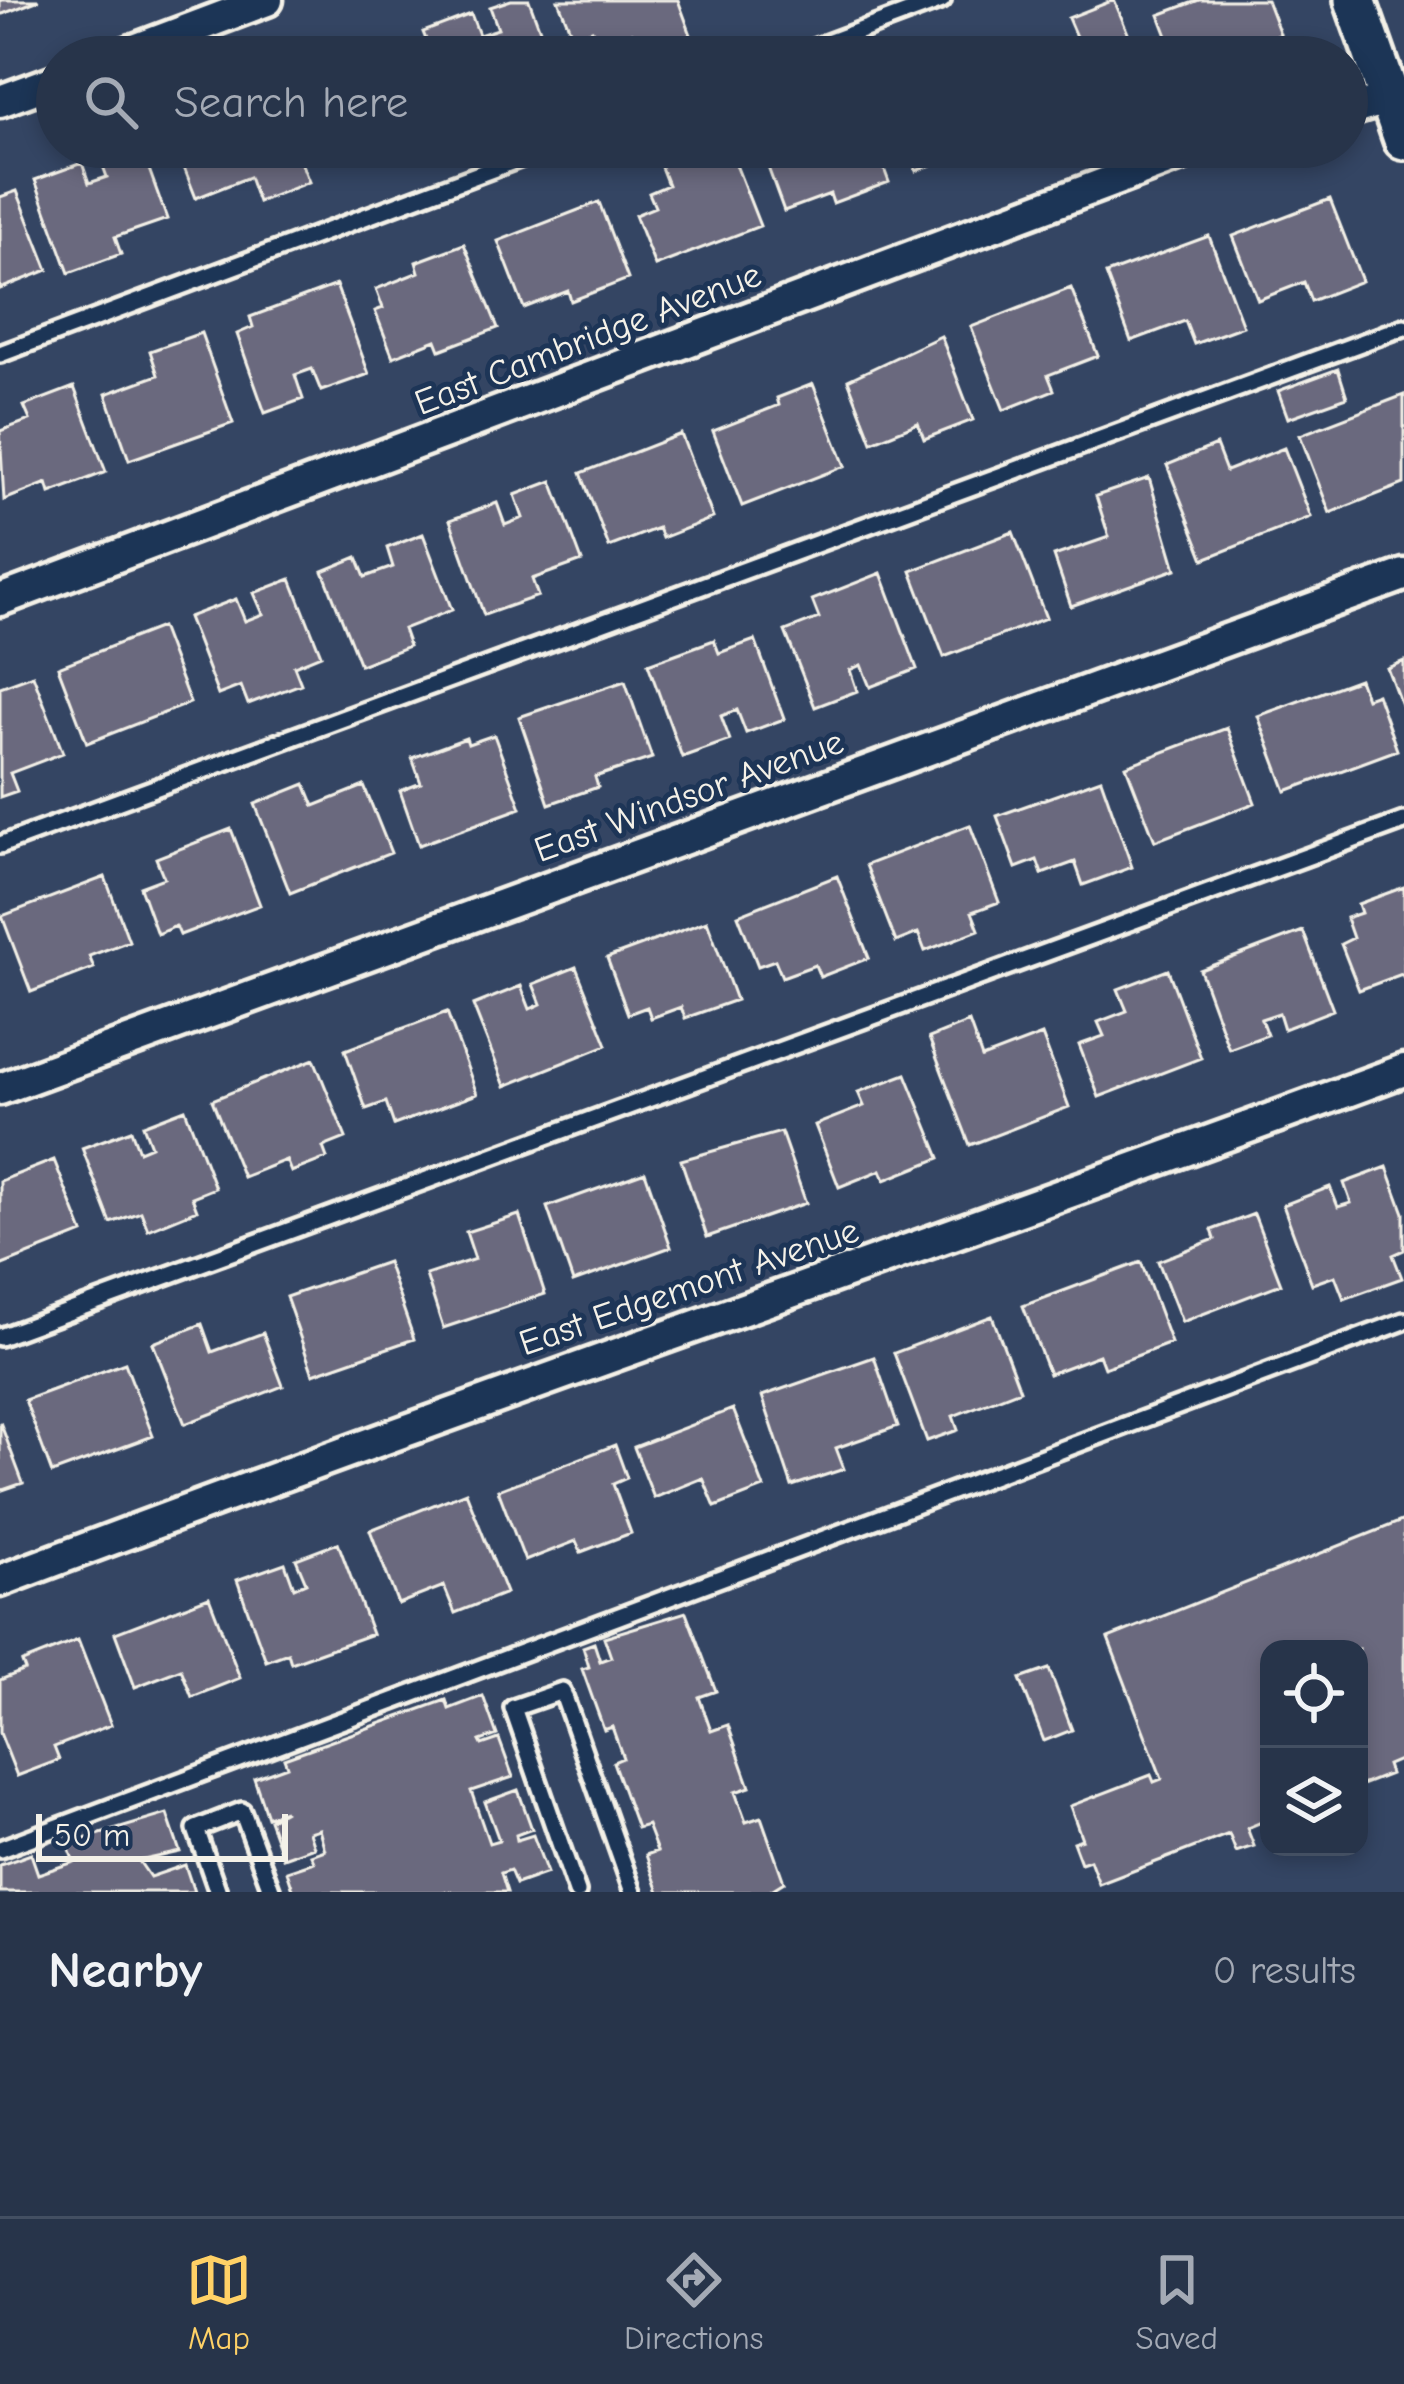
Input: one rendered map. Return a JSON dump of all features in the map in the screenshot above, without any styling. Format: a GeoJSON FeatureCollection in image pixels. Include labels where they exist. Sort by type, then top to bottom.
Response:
{"type":"FeatureCollection","features":[{"type":"Feature","properties":{"kind":"street"},"geometry":{"type":"LineString","coordinates":[[172,36],[267,0]]}},
{"type":"Feature","properties":{"kind":"street"},"geometry":{"type":"LineString","coordinates":[[1355,0],[1368,36]]}},
{"type":"Feature","properties":{"kind":"street"},"geometry":{"type":"LineString","coordinates":[[1368,36],[1400,125]]}},
{"type":"Feature","properties":{"kind":"street"},"geometry":{"type":"LineString","coordinates":[[0,101],[36,88]]}},
{"type":"Feature","properties":{"kind":"street"},"geometry":{"type":"LineString","coordinates":[[1368,117],[1400,125]]}},
{"type":"Feature","properties":{"kind":"street","name":"East Cambridge Avenue"},"geometry":{"type":"LineString","coordinates":[[0,600],[1146,168]]}},
{"type":"Feature","properties":{"kind":"street","name":"East Windsor Avenue"},"geometry":{"type":"LineString","coordinates":[[0,1089],[1404,575]]}},
{"type":"Feature","properties":{"kind":"street","name":"East Edgemont Avenue"},"geometry":{"type":"LineString","coordinates":[[0,1581],[476,1401],[918,1250],[1404,1070]]}},
{"type":"Feature","properties":{"kind":"lane"},"geometry":{"type":"LineString","coordinates":[[846,36],[942,0]]}},
{"type":"Feature","properties":{"kind":"lane"},"geometry":{"type":"LineString","coordinates":[[0,354],[494,168]]}},
{"type":"Feature","properties":{"kind":"lane"},"geometry":{"type":"LineString","coordinates":[[0,844],[1404,327]]}},
{"type":"Feature","properties":{"kind":"lane"},"geometry":{"type":"LineString","coordinates":[[0,1336],[1404,821]]}},
{"type":"Feature","properties":{"kind":"lane"},"geometry":{"type":"LineString","coordinates":[[0,1849],[1404,1321]]}},
{"type":"Feature","properties":{"kind":"lane"},"geometry":{"type":"LineString","coordinates":[[577,1892],[513,1708],[562,1691],[633,1892]]}},
{"type":"Feature","properties":{"kind":"lane"},"geometry":{"type":"LineString","coordinates":[[218,1892],[196,1829],[242,1810],[272,1892]]}},
{"type":"Feature","properties":{"kind":"building"},"geometry":{"type":"Polygon","coordinates":[[[0,0],[39,0],[0,15],[0,0]]]}},
{"type":"Feature","properties":{"kind":"building"},"geometry":{"type":"Polygon","coordinates":[[[529,0],[542,36],[425,36],[423,32],[471,14],[479,35],[498,29],[490,7],[529,0]]]}},
{"type":"Feature","properties":{"kind":"building"},"geometry":{"type":"Polygon","coordinates":[[[558,0],[678,0],[691,35],[594,36],[592,30],[573,36],[558,0]]]}},
{"type":"Feature","properties":{"kind":"building"},"geometry":{"type":"Polygon","coordinates":[[[1114,0],[1129,36],[1076,36],[1068,18],[1114,0]]]}},
{"type":"Feature","properties":{"kind":"building"},"geometry":{"type":"Polygon","coordinates":[[[1199,0],[1267,0],[1280,34],[1167,36],[1159,15],[1199,0]]]}},
{"type":"Feature","properties":{"kind":"building"},"geometry":{"type":"Polygon","coordinates":[[[68,168],[84,168],[89,183],[107,177],[104,168],[149,168],[167,219],[115,237],[121,254],[69,273],[35,180],[68,168]]]}},
{"type":"Feature","properties":{"kind":"building"},"geometry":{"type":"Polygon","coordinates":[[[184,168],[303,168],[309,182],[258,202],[249,177],[196,198],[184,168]]]}},
{"type":"Feature","properties":{"kind":"building"},"geometry":{"type":"Polygon","coordinates":[[[661,168],[737,168],[760,226],[655,266],[635,215],[655,207],[649,193],[668,185],[661,168]]]}},
{"type":"Feature","properties":{"kind":"building"},"geometry":{"type":"Polygon","coordinates":[[[768,168],[884,168],[889,182],[833,203],[830,194],[784,211],[768,168]]]}},
{"type":"Feature","properties":{"kind":"building"},"geometry":{"type":"Polygon","coordinates":[[[17,191],[48,270],[0,289],[0,197],[17,191]]]}},
{"type":"Feature","properties":{"kind":"building"},"geometry":{"type":"Polygon","coordinates":[[[1330,199],[1362,281],[1311,301],[1304,282],[1258,300],[1233,236],[1330,199]]]}},
{"type":"Feature","properties":{"kind":"building"},"geometry":{"type":"Polygon","coordinates":[[[599,202],[628,279],[571,301],[568,291],[524,308],[498,241],[599,202]]]}},
{"type":"Feature","properties":{"kind":"building"},"geometry":{"type":"Polygon","coordinates":[[[1209,236],[1243,326],[1194,344],[1185,321],[1131,341],[1106,274],[1209,236]]]}},
{"type":"Feature","properties":{"kind":"building"},"geometry":{"type":"Polygon","coordinates":[[[464,244],[498,328],[440,350],[436,340],[393,357],[375,311],[383,308],[376,289],[419,272],[416,262],[464,244]]]}},
{"type":"Feature","properties":{"kind":"building"},"geometry":{"type":"Polygon","coordinates":[[[336,285],[369,374],[321,391],[312,369],[295,375],[303,399],[265,413],[237,334],[253,327],[250,317],[336,285]]]}},
{"type":"Feature","properties":{"kind":"building"},"geometry":{"type":"Polygon","coordinates":[[[1071,288],[1098,356],[1048,375],[1054,390],[1004,410],[971,327],[1071,288]]]}},
{"type":"Feature","properties":{"kind":"building"},"geometry":{"type":"Polygon","coordinates":[[[201,333],[233,423],[129,460],[106,394],[158,375],[150,351],[201,333]]]}},
{"type":"Feature","properties":{"kind":"building"},"geometry":{"type":"Polygon","coordinates":[[[941,336],[973,420],[924,439],[918,423],[872,442],[848,380],[941,336]]]}},
{"type":"Feature","properties":{"kind":"building"},"geometry":{"type":"Polygon","coordinates":[[[1338,369],[1347,397],[1288,418],[1278,391],[1338,369]]]}},
{"type":"Feature","properties":{"kind":"building"},"geometry":{"type":"Polygon","coordinates":[[[813,384],[845,466],[742,506],[713,431],[779,405],[777,398],[813,384]]]}},
{"type":"Feature","properties":{"kind":"building"},"geometry":{"type":"Polygon","coordinates":[[[74,387],[106,472],[50,493],[47,483],[4,500],[0,431],[30,420],[24,406],[74,387]]]}},
{"type":"Feature","properties":{"kind":"building"},"geometry":{"type":"Polygon","coordinates":[[[1404,395],[1404,484],[1330,513],[1300,435],[1404,395]]]}},
{"type":"Feature","properties":{"kind":"building"},"geometry":{"type":"Polygon","coordinates":[[[681,434],[713,518],[662,538],[658,528],[609,547],[581,473],[681,434]]]}},
{"type":"Feature","properties":{"kind":"building"},"geometry":{"type":"Polygon","coordinates":[[[1216,445],[1226,471],[1284,448],[1311,517],[1204,559],[1167,465],[1216,445]]]}},
{"type":"Feature","properties":{"kind":"building"},"geometry":{"type":"Polygon","coordinates":[[[1149,478],[1176,569],[1071,606],[1054,556],[1109,537],[1096,496],[1149,478]]]}},
{"type":"Feature","properties":{"kind":"building"},"geometry":{"type":"Polygon","coordinates":[[[552,481],[582,561],[532,579],[538,596],[484,615],[450,520],[497,503],[505,525],[523,518],[515,495],[552,481]]]}},
{"type":"Feature","properties":{"kind":"building"},"geometry":{"type":"Polygon","coordinates":[[[1013,532],[1046,618],[944,657],[911,571],[1013,532]]]}},
{"type":"Feature","properties":{"kind":"building"},"geometry":{"type":"Polygon","coordinates":[[[423,534],[452,610],[403,629],[409,646],[360,665],[323,571],[357,557],[365,577],[393,567],[387,548],[423,534]]]}},
{"type":"Feature","properties":{"kind":"building"},"geometry":{"type":"Polygon","coordinates":[[[881,573],[917,669],[870,687],[861,665],[850,670],[857,691],[815,707],[785,631],[819,618],[812,600],[881,573]]]}},
{"type":"Feature","properties":{"kind":"building"},"geometry":{"type":"Polygon","coordinates":[[[291,579],[321,655],[294,666],[301,684],[248,704],[241,686],[218,695],[188,617],[236,599],[245,621],[263,614],[254,593],[291,579]]]}},
{"type":"Feature","properties":{"kind":"building"},"geometry":{"type":"Polygon","coordinates":[[[161,627],[190,703],[87,743],[58,667],[161,627]]]}},
{"type":"Feature","properties":{"kind":"building"},"geometry":{"type":"Polygon","coordinates":[[[714,640],[719,653],[755,640],[784,719],[746,733],[737,710],[721,716],[730,740],[682,757],[648,664],[714,640]]]}},
{"type":"Feature","properties":{"kind":"building"},"geometry":{"type":"Polygon","coordinates":[[[1404,661],[1404,713],[1387,668],[1404,661]]]}},
{"type":"Feature","properties":{"kind":"building"},"geometry":{"type":"Polygon","coordinates":[[[33,675],[63,753],[10,773],[17,791],[0,797],[0,687],[33,675]]]}},
{"type":"Feature","properties":{"kind":"building"},"geometry":{"type":"Polygon","coordinates":[[[1359,679],[1366,698],[1377,694],[1397,750],[1286,791],[1258,716],[1359,679]]]}},
{"type":"Feature","properties":{"kind":"building"},"geometry":{"type":"Polygon","coordinates":[[[625,681],[652,758],[595,777],[598,787],[549,804],[519,717],[625,681]]]}},
{"type":"Feature","properties":{"kind":"building"},"geometry":{"type":"Polygon","coordinates":[[[1227,728],[1255,803],[1155,841],[1126,766],[1227,728]]]}},
{"type":"Feature","properties":{"kind":"building"},"geometry":{"type":"Polygon","coordinates":[[[494,735],[521,808],[419,845],[400,791],[421,783],[412,758],[466,738],[468,744],[494,735]]]}},
{"type":"Feature","properties":{"kind":"building"},"geometry":{"type":"Polygon","coordinates":[[[1101,779],[1132,867],[1083,885],[1075,862],[1042,874],[1037,860],[1016,868],[997,816],[1101,779]]]}},
{"type":"Feature","properties":{"kind":"building"},"geometry":{"type":"Polygon","coordinates":[[[305,784],[314,806],[364,786],[391,853],[290,893],[255,804],[305,784]]]}},
{"type":"Feature","properties":{"kind":"building"},"geometry":{"type":"Polygon","coordinates":[[[970,825],[999,902],[972,912],[979,930],[925,951],[918,933],[896,942],[866,865],[970,825]]]}},
{"type":"Feature","properties":{"kind":"building"},"geometry":{"type":"Polygon","coordinates":[[[231,829],[260,905],[180,935],[176,926],[157,934],[140,887],[164,878],[156,858],[231,829]]]}},
{"type":"Feature","properties":{"kind":"building"},"geometry":{"type":"Polygon","coordinates":[[[837,876],[869,958],[820,977],[815,965],[782,977],[775,960],[758,966],[738,915],[837,876]]]}},
{"type":"Feature","properties":{"kind":"building"},"geometry":{"type":"Polygon","coordinates":[[[105,877],[129,941],[89,956],[94,968],[31,992],[2,916],[105,877]]]}},
{"type":"Feature","properties":{"kind":"building"},"geometry":{"type":"Polygon","coordinates":[[[1404,887],[1404,979],[1402,974],[1359,990],[1341,944],[1353,938],[1346,918],[1361,913],[1358,904],[1404,887]]]}},
{"type":"Feature","properties":{"kind":"building"},"geometry":{"type":"Polygon","coordinates":[[[707,921],[736,1000],[685,1018],[681,1007],[651,1018],[647,1007],[628,1014],[607,958],[707,921]]]}},
{"type":"Feature","properties":{"kind":"building"},"geometry":{"type":"Polygon","coordinates":[[[1303,931],[1333,1010],[1284,1029],[1279,1013],[1261,1019],[1267,1035],[1229,1049],[1200,970],[1303,931]]]}},
{"type":"Feature","properties":{"kind":"building"},"geometry":{"type":"Polygon","coordinates":[[[576,967],[607,1045],[505,1086],[473,1005],[521,986],[530,1009],[541,1004],[533,984],[576,967]]]}},
{"type":"Feature","properties":{"kind":"building"},"geometry":{"type":"Polygon","coordinates":[[[1168,970],[1201,1058],[1099,1097],[1079,1045],[1104,1036],[1098,1022],[1127,1011],[1118,989],[1168,970]]]}},
{"type":"Feature","properties":{"kind":"building"},"geometry":{"type":"Polygon","coordinates":[[[447,1012],[477,1094],[394,1125],[386,1102],[366,1109],[345,1050],[447,1012]]]}},
{"type":"Feature","properties":{"kind":"building"},"geometry":{"type":"Polygon","coordinates":[[[969,1022],[982,1058],[1042,1035],[1069,1107],[970,1145],[929,1038],[969,1022]]]}},
{"type":"Feature","properties":{"kind":"building"},"geometry":{"type":"Polygon","coordinates":[[[314,1059],[346,1138],[323,1147],[327,1158],[291,1172],[286,1160],[243,1177],[212,1100],[314,1059]]]}},
{"type":"Feature","properties":{"kind":"building"},"geometry":{"type":"Polygon","coordinates":[[[906,1074],[940,1158],[885,1180],[881,1170],[839,1187],[815,1125],[864,1106],[858,1092],[906,1074]]]}},
{"type":"Feature","properties":{"kind":"building"},"geometry":{"type":"Polygon","coordinates":[[[185,1109],[215,1188],[192,1197],[197,1210],[148,1230],[141,1212],[111,1223],[82,1148],[131,1130],[139,1151],[151,1146],[143,1125],[185,1109]]]}},
{"type":"Feature","properties":{"kind":"building"},"geometry":{"type":"Polygon","coordinates":[[[781,1132],[806,1203],[707,1237],[681,1160],[781,1132]]]}},
{"type":"Feature","properties":{"kind":"building"},"geometry":{"type":"Polygon","coordinates":[[[54,1160],[83,1233],[0,1266],[0,1181],[54,1160]]]}},
{"type":"Feature","properties":{"kind":"building"},"geometry":{"type":"Polygon","coordinates":[[[1387,1167],[1404,1213],[1404,1250],[1393,1255],[1402,1278],[1344,1299],[1335,1276],[1312,1284],[1283,1205],[1330,1187],[1338,1207],[1351,1203],[1344,1183],[1387,1167]]]}},
{"type":"Feature","properties":{"kind":"building"},"geometry":{"type":"Polygon","coordinates":[[[645,1172],[671,1247],[573,1282],[547,1207],[645,1172]]]}},
{"type":"Feature","properties":{"kind":"building"},"geometry":{"type":"Polygon","coordinates":[[[1254,1214],[1281,1284],[1182,1322],[1158,1261],[1215,1239],[1212,1230],[1254,1214]]]}},
{"type":"Feature","properties":{"kind":"building"},"geometry":{"type":"Polygon","coordinates":[[[519,1215],[545,1294],[443,1328],[426,1275],[475,1259],[466,1232],[519,1215]]]}},
{"type":"Feature","properties":{"kind":"building"},"geometry":{"type":"Polygon","coordinates":[[[387,1262],[414,1339],[313,1374],[286,1297],[387,1262]]]}},
{"type":"Feature","properties":{"kind":"building"},"geometry":{"type":"Polygon","coordinates":[[[1141,1262],[1171,1343],[1104,1368],[1099,1355],[1049,1374],[1023,1306],[1141,1262]]]}},
{"type":"Feature","properties":{"kind":"building"},"geometry":{"type":"Polygon","coordinates":[[[992,1316],[1020,1390],[953,1416],[958,1430],[927,1441],[894,1353],[992,1316]]]}},
{"type":"Feature","properties":{"kind":"building"},"geometry":{"type":"Polygon","coordinates":[[[202,1324],[212,1352],[263,1333],[283,1386],[185,1424],[153,1343],[202,1324]]]}},
{"type":"Feature","properties":{"kind":"building"},"geometry":{"type":"Polygon","coordinates":[[[874,1357],[898,1426],[836,1448],[844,1469],[792,1486],[762,1396],[874,1357]]]}},
{"type":"Feature","properties":{"kind":"building"},"geometry":{"type":"Polygon","coordinates":[[[125,1363],[153,1436],[52,1473],[25,1400],[125,1363]]]}},
{"type":"Feature","properties":{"kind":"building"},"geometry":{"type":"Polygon","coordinates":[[[733,1409],[764,1488],[715,1507],[703,1478],[654,1498],[634,1447],[733,1409]]]}},
{"type":"Feature","properties":{"kind":"building"},"geometry":{"type":"Polygon","coordinates":[[[0,1422],[23,1483],[0,1491],[0,1422]]]}},
{"type":"Feature","properties":{"kind":"building"},"geometry":{"type":"Polygon","coordinates":[[[615,1445],[627,1478],[613,1484],[631,1533],[581,1552],[576,1541],[525,1561],[498,1490],[615,1445]]]}},
{"type":"Feature","properties":{"kind":"building"},"geometry":{"type":"Polygon","coordinates":[[[466,1492],[506,1593],[455,1613],[444,1586],[398,1604],[370,1530],[466,1492]]]}},
{"type":"Feature","properties":{"kind":"building"},"geometry":{"type":"Polygon","coordinates":[[[1404,1520],[1404,1758],[1387,1765],[1390,1774],[1368,1783],[1368,1640],[1260,1640],[1260,1823],[1247,1828],[1254,1846],[1236,1852],[1229,1834],[1099,1884],[1090,1860],[1081,1863],[1073,1842],[1082,1839],[1070,1806],[1151,1775],[1154,1782],[1162,1779],[1108,1638],[1404,1520]]]}},
{"type":"Feature","properties":{"kind":"building"},"geometry":{"type":"Polygon","coordinates":[[[338,1543],[372,1634],[291,1663],[288,1653],[266,1661],[237,1580],[285,1563],[294,1588],[306,1583],[296,1559],[338,1543]]]}},
{"type":"Feature","properties":{"kind":"building"},"geometry":{"type":"Polygon","coordinates":[[[209,1597],[240,1678],[192,1697],[181,1669],[135,1687],[115,1633],[209,1597]]]}},
{"type":"Feature","properties":{"kind":"building"},"geometry":{"type":"Polygon","coordinates":[[[686,1612],[716,1691],[699,1697],[711,1731],[728,1725],[750,1787],[735,1792],[746,1822],[761,1817],[784,1882],[768,1892],[659,1892],[646,1855],[657,1851],[647,1825],[637,1828],[613,1762],[623,1758],[612,1727],[604,1730],[582,1669],[589,1667],[583,1647],[594,1643],[600,1661],[611,1657],[604,1637],[686,1612]]]}},
{"type":"Feature","properties":{"kind":"building"},"geometry":{"type":"Polygon","coordinates":[[[78,1640],[111,1725],[54,1747],[59,1760],[17,1776],[0,1733],[0,1680],[25,1670],[22,1662],[78,1640]]]}},
{"type":"Feature","properties":{"kind":"building"},"geometry":{"type":"Polygon","coordinates":[[[1049,1669],[1072,1730],[1044,1741],[1020,1679],[1049,1669]]]}},
{"type":"Feature","properties":{"kind":"building"},"geometry":{"type":"Polygon","coordinates":[[[483,1696],[497,1735],[480,1741],[482,1745],[499,1739],[513,1777],[471,1791],[489,1843],[499,1840],[485,1802],[518,1790],[532,1829],[516,1835],[517,1840],[533,1835],[547,1873],[516,1884],[510,1870],[501,1873],[507,1892],[294,1892],[287,1871],[314,1862],[311,1855],[325,1850],[319,1829],[309,1832],[314,1847],[283,1858],[269,1820],[285,1811],[267,1817],[254,1778],[287,1766],[284,1758],[446,1700],[449,1709],[483,1696]]]}},
{"type":"Feature","properties":{"kind":"building"},"geometry":{"type":"Polygon","coordinates":[[[167,1814],[180,1852],[139,1861],[150,1877],[185,1865],[194,1892],[0,1892],[0,1865],[31,1854],[38,1874],[74,1862],[67,1844],[167,1814]]]}}]}
